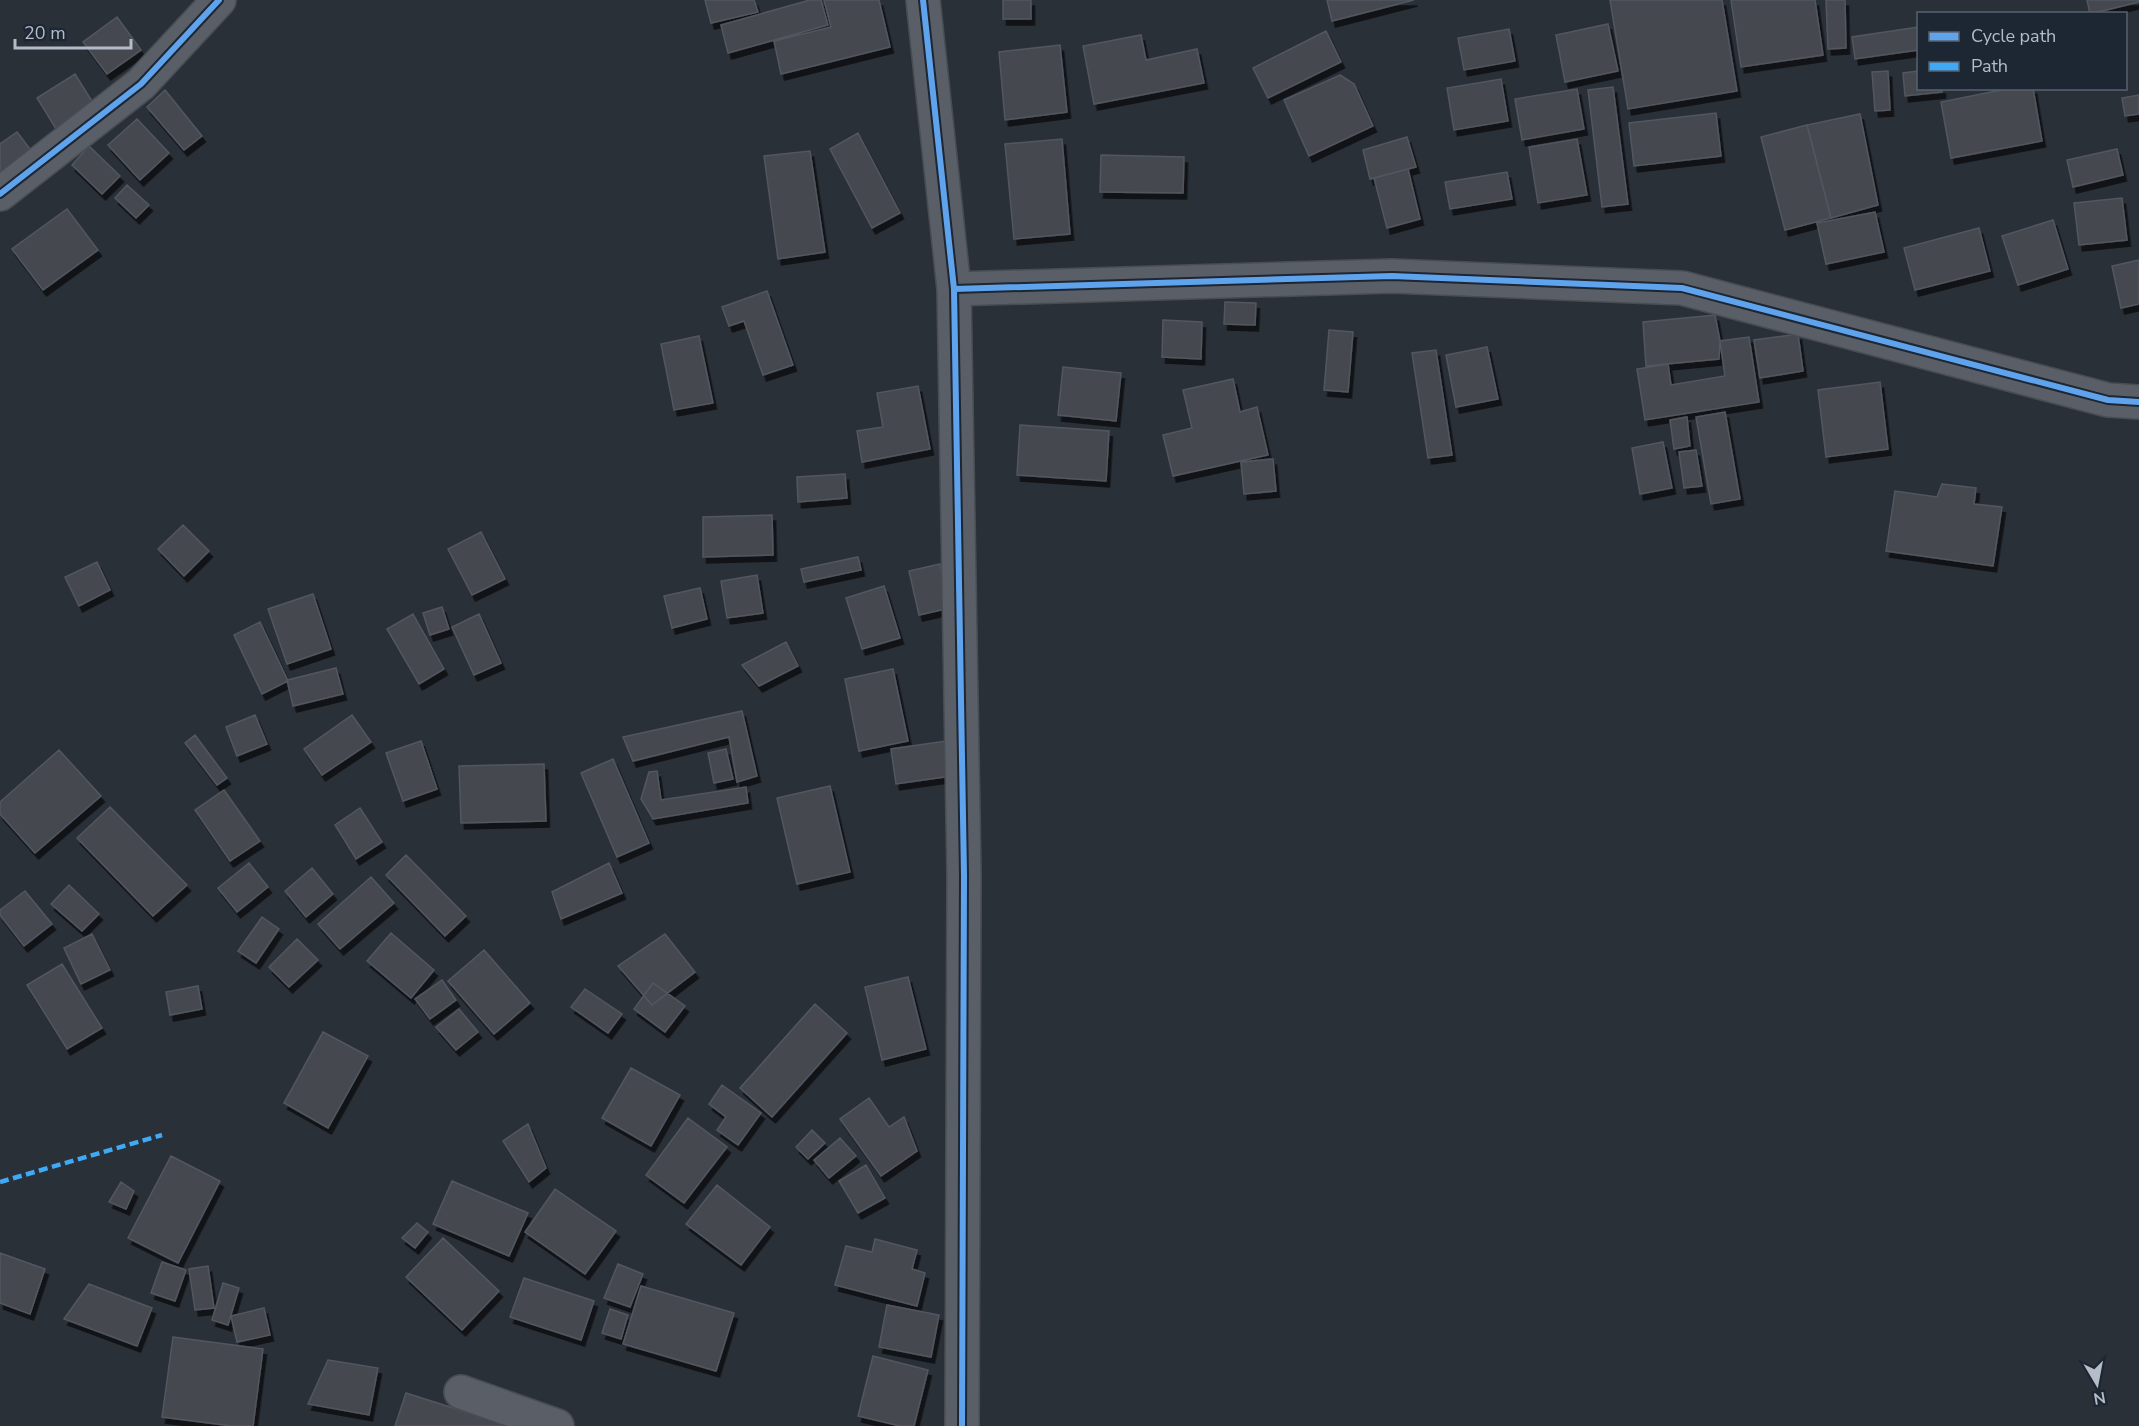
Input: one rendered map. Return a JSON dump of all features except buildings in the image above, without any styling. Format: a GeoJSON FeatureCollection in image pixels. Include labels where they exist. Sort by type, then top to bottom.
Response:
{"type":"FeatureCollection","features":[{"type":"Feature","properties":{"kind":"street"},"geometry":{"type":"LineString","coordinates":[[0,194],[141,84],[219,0]]}},
{"type":"Feature","properties":{"kind":"street"},"geometry":{"type":"LineString","coordinates":[[923,0],[954,289],[964,875],[962,1426]]}},
{"type":"Feature","properties":{"kind":"street"},"geometry":{"type":"LineString","coordinates":[[954,289],[1392,276],[1682,288],[2108,400],[2139,402]]}},
{"type":"Feature","properties":{"kind":"street"},"geometry":{"type":"LineString","coordinates":[[460,1392],[557,1426]]}},
{"type":"Feature","properties":{"kind":"marked path"},"geometry":{"type":"LineString","coordinates":[[0,1182],[162,1135]]}},
{"type":"Feature","properties":{"kind":"cycle path"},"geometry":{"type":"LineString","coordinates":[[0,194],[141,84],[219,0]]}},
{"type":"Feature","properties":{"kind":"cycle path"},"geometry":{"type":"LineString","coordinates":[[923,0],[954,289],[964,875],[962,1426]]}},
{"type":"Feature","properties":{"kind":"cycle path"},"geometry":{"type":"LineString","coordinates":[[954,289],[1392,276],[1682,288],[2108,400],[2139,402]]}}]}
